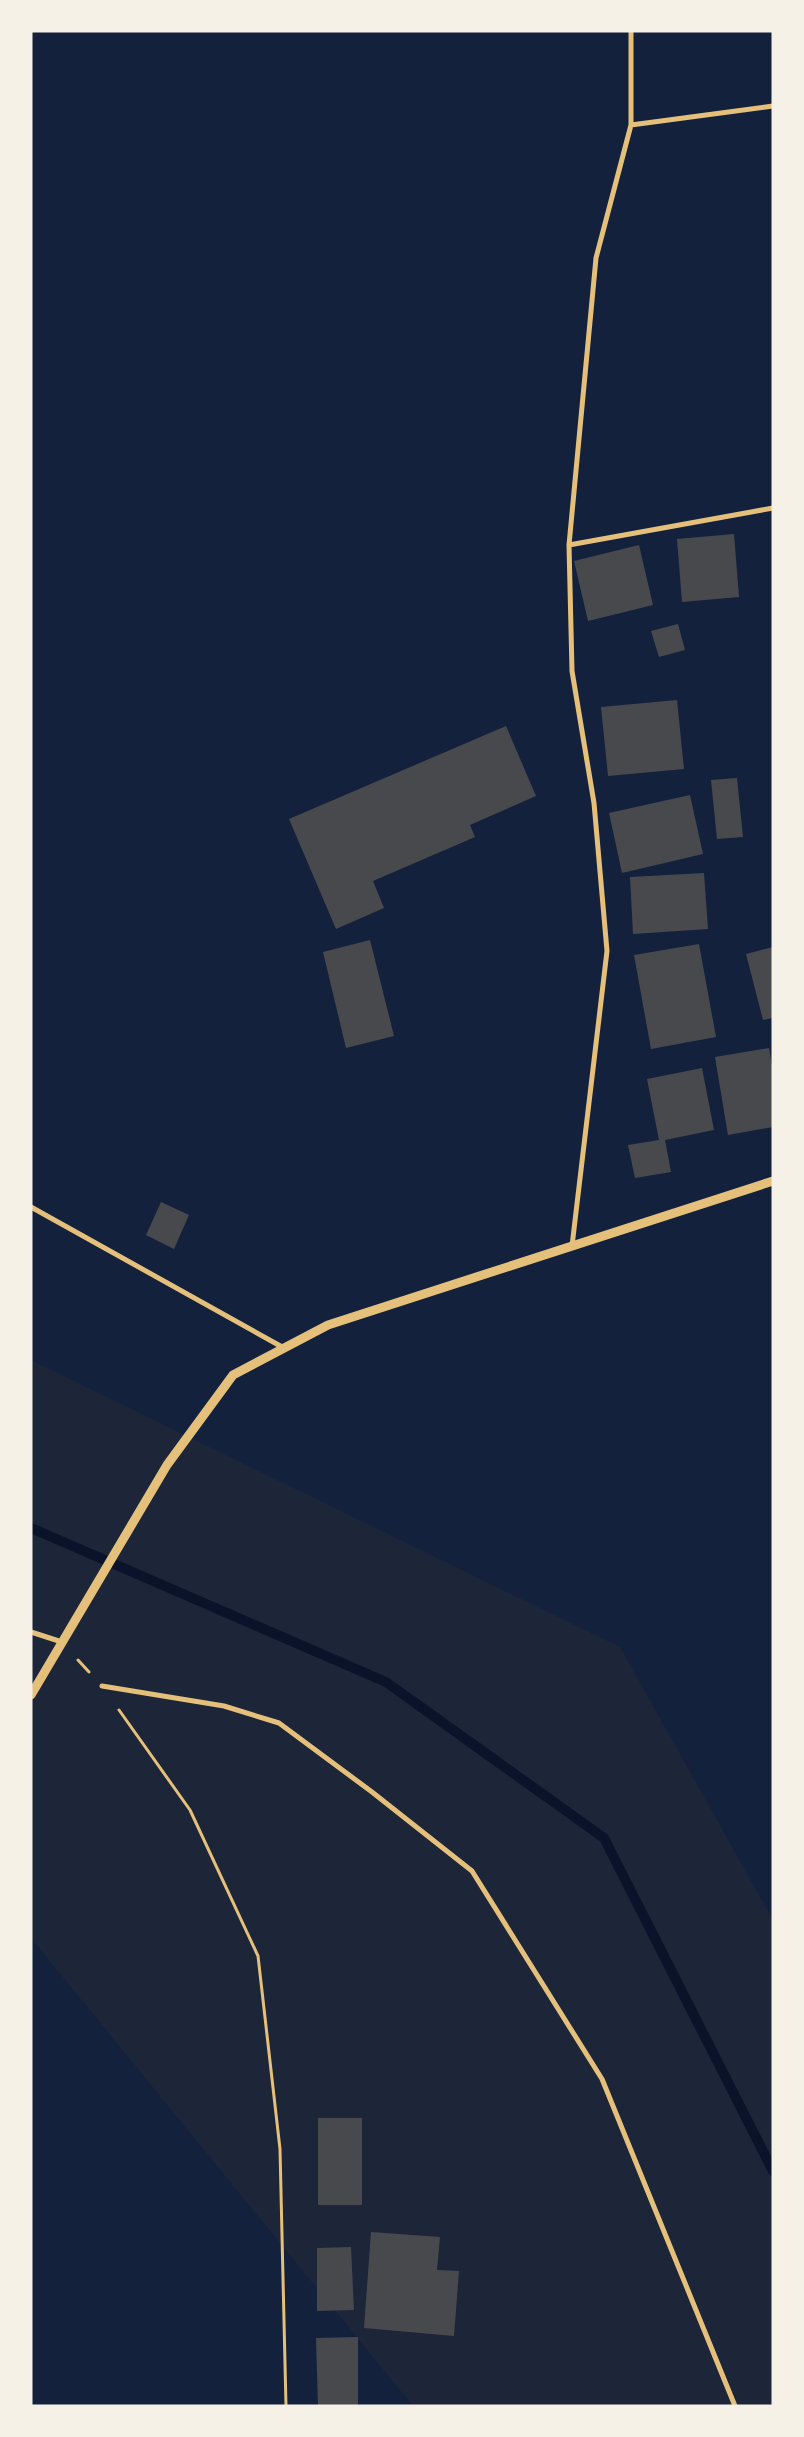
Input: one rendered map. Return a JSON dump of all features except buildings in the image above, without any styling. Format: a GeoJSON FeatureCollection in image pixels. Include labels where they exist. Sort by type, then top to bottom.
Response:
{"type":"FeatureCollection","features":[{"type":"Feature","properties":{"kind":"street"},"geometry":{"type":"LineString","coordinates":[[572,1246],[607,951],[594,802],[572,671],[569,545],[596,258],[631,125],[631,31]]}},
{"type":"Feature","properties":{"kind":"street"},"geometry":{"type":"LineString","coordinates":[[631,125],[773,106]]}},
{"type":"Feature","properties":{"kind":"street"},"geometry":{"type":"LineString","coordinates":[[569,545],[773,508]]}},
{"type":"Feature","properties":{"kind":"street"},"geometry":{"type":"LineString","coordinates":[[31,1694],[166,1464],[233,1375],[328,1325],[773,1181]]}},
{"type":"Feature","properties":{"kind":"street"},"geometry":{"type":"LineString","coordinates":[[31,1207],[284,1348]]}},
{"type":"Feature","properties":{"kind":"street"},"geometry":{"type":"LineString","coordinates":[[31,1632],[62,1642]]}},
{"type":"Feature","properties":{"kind":"street"},"geometry":{"type":"LineString","coordinates":[[102,1686],[224,1706],[279,1724],[372,1792],[472,1871],[602,2079],[735,2406]]}},
{"type":"Feature","properties":{"kind":"path"},"geometry":{"type":"LineString","coordinates":[[62,1642],[102,1686],[190,1810],[258,1956],[280,2149],[286,2406]]}},
{"type":"Feature","properties":{"kind":"shaded area"},"geometry":{"type":"Polygon","coordinates":[[[31,1360],[620,1647],[773,1920],[773,2406],[413,2406],[31,1938],[31,1360]]]}},
{"type":"Feature","properties":{"kind":"waterway"},"geometry":{"type":"LineString","coordinates":[[31,1528],[386,1682],[604,1838],[773,2171]]}}]}
